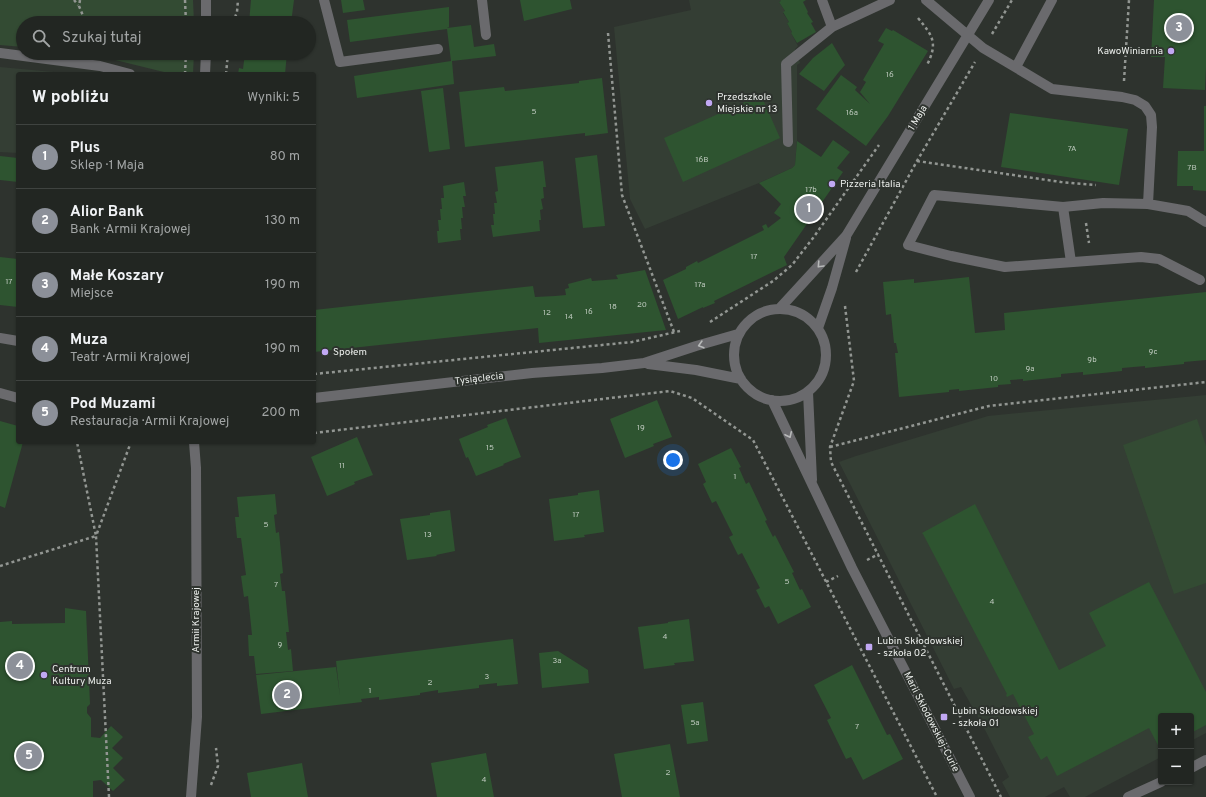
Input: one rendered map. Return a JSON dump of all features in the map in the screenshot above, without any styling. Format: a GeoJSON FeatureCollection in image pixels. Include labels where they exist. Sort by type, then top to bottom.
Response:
{"type":"FeatureCollection","features":[{"type":"Feature","properties":{"kind":"street"},"geometry":{"type":"LineString","coordinates":[[206,0],[206,16]]}},
{"type":"Feature","properties":{"kind":"street"},"geometry":{"type":"LineString","coordinates":[[324,0],[340,62],[438,49]]}},
{"type":"Feature","properties":{"kind":"street"},"geometry":{"type":"LineString","coordinates":[[482,0],[486,35]]}},
{"type":"Feature","properties":{"kind":"street"},"geometry":{"type":"LineString","coordinates":[[822,0],[832,27]]}},
{"type":"Feature","properties":{"kind":"street"},"geometry":{"type":"LineString","coordinates":[[788,142],[786,64],[832,27],[890,0]]}},
{"type":"Feature","properties":{"kind":"street"},"geometry":{"type":"LineString","coordinates":[[926,0],[983,48],[1052,89],[1122,97],[1135,100],[1144,106],[1151,115],[1152,127],[1148,204]]}},
{"type":"Feature","properties":{"kind":"street","name":"1 Maja"},"geometry":{"type":"LineString","coordinates":[[846,236],[989,0]]}},
{"type":"Feature","properties":{"kind":"street"},"geometry":{"type":"LineString","coordinates":[[1016,67],[1052,0]]}},
{"type":"Feature","properties":{"kind":"street"},"geometry":{"type":"LineString","coordinates":[[0,53],[16,55]]}},
{"type":"Feature","properties":{"kind":"street"},"geometry":{"type":"LineString","coordinates":[[54,60],[100,66],[122,72]]}},
{"type":"Feature","properties":{"kind":"street"},"geometry":{"type":"LineString","coordinates":[[205,72],[206,60]]}},
{"type":"Feature","properties":{"kind":"street"},"geometry":{"type":"LineString","coordinates":[[1200,280],[1159,259],[1141,257],[1005,268],[908,245],[934,195],[1063,207],[1103,202],[1148,204],[1188,211],[1206,222]]}},
{"type":"Feature","properties":{"kind":"street"},"geometry":{"type":"LineString","coordinates":[[1063,207],[1071,262]]}},
{"type":"Feature","properties":{"kind":"street"},"geometry":{"type":"LineString","coordinates":[[780,308],[846,236]]}},
{"type":"Feature","properties":{"kind":"street"},"geometry":{"type":"LineString","coordinates":[[818,328],[832,288],[846,236]]}},
{"type":"Feature","properties":{"kind":"street"},"geometry":{"type":"LineString","coordinates":[[780,308],[794,310],[808,317],[818,328],[824,340],[826,355],[824,369],[818,381],[808,392],[797,398],[784,401],[772,400],[760,396],[749,389],[740,379],[735,365],[734,350],[738,334],[745,324],[755,316],[767,310],[780,308]]}},
{"type":"Feature","properties":{"kind":"street"},"geometry":{"type":"LineString","coordinates":[[644,363],[738,334]]}},
{"type":"Feature","properties":{"kind":"street"},"geometry":{"type":"LineString","coordinates":[[0,338],[16,341]]}},
{"type":"Feature","properties":{"kind":"street"},"geometry":{"type":"LineString","coordinates":[[644,363],[696,370],[740,379]]}},
{"type":"Feature","properties":{"kind":"street","name":"Tysiąclecia"},"geometry":{"type":"LineString","coordinates":[[316,398],[532,373],[602,368],[644,363]]}},
{"type":"Feature","properties":{"kind":"street"},"geometry":{"type":"LineString","coordinates":[[808,392],[812,486]]}},
{"type":"Feature","properties":{"kind":"street"},"geometry":{"type":"LineString","coordinates":[[0,393],[16,397]]}},
{"type":"Feature","properties":{"kind":"street","name":"Marii Skłodowskiej-Curie"},"geometry":{"type":"LineString","coordinates":[[772,400],[838,541],[970,797]]}},
{"type":"Feature","properties":{"kind":"street","name":"Armii Krajowej"},"geometry":{"type":"LineString","coordinates":[[191,797],[196,717],[196,468],[194,444]]}},
{"type":"Feature","properties":{"kind":"street"},"geometry":{"type":"LineString","coordinates":[[1194,767],[1206,760]]}},
{"type":"Feature","properties":{"kind":"street"},"geometry":{"type":"LineString","coordinates":[[1128,797],[1158,783]]}},
{"type":"Feature","properties":{"kind":"path"},"geometry":{"type":"LineString","coordinates":[[74,0],[79,6],[83,16]]}},
{"type":"Feature","properties":{"kind":"path"},"geometry":{"type":"LineString","coordinates":[[79,6],[80,0]]}},
{"type":"Feature","properties":{"kind":"path"},"geometry":{"type":"LineString","coordinates":[[186,0],[186,16]]}},
{"type":"Feature","properties":{"kind":"path"},"geometry":{"type":"LineString","coordinates":[[236,16],[238,0]]}},
{"type":"Feature","properties":{"kind":"path"},"geometry":{"type":"LineString","coordinates":[[854,275],[916,161],[1012,0]]}},
{"type":"Feature","properties":{"kind":"path"},"geometry":{"type":"LineString","coordinates":[[1122,97],[1129,0]]}},
{"type":"Feature","properties":{"kind":"path"},"geometry":{"type":"LineString","coordinates":[[915,14],[928,30],[933,43],[932,54],[926,68]]}},
{"type":"Feature","properties":{"kind":"path"},"geometry":{"type":"LineString","coordinates":[[608,33],[622,195],[674,332]]}},
{"type":"Feature","properties":{"kind":"path"},"geometry":{"type":"LineString","coordinates":[[185,72],[186,60]]}},
{"type":"Feature","properties":{"kind":"path"},"geometry":{"type":"LineString","coordinates":[[226,72],[227,60]]}},
{"type":"Feature","properties":{"kind":"path"},"geometry":{"type":"LineString","coordinates":[[708,324],[773,282],[792,265],[813,238],[879,144]]}},
{"type":"Feature","properties":{"kind":"path"},"geometry":{"type":"LineString","coordinates":[[916,161],[1061,182],[1100,185]]}},
{"type":"Feature","properties":{"kind":"path"},"geometry":{"type":"LineString","coordinates":[[1086,222],[1091,261]]}},
{"type":"Feature","properties":{"kind":"path"},"geometry":{"type":"LineString","coordinates":[[844,303],[854,381],[830,447],[831,462],[1001,797]]}},
{"type":"Feature","properties":{"kind":"path"},"geometry":{"type":"LineString","coordinates":[[316,374],[632,342],[687,330]]}},
{"type":"Feature","properties":{"kind":"path"},"geometry":{"type":"LineString","coordinates":[[830,447],[990,406],[1206,382]]}},
{"type":"Feature","properties":{"kind":"path"},"geometry":{"type":"LineString","coordinates":[[316,433],[670,391],[692,398],[753,440],[937,797]]}},
{"type":"Feature","properties":{"kind":"path"},"geometry":{"type":"LineString","coordinates":[[78,444],[96,536],[109,797]]}},
{"type":"Feature","properties":{"kind":"path"},"geometry":{"type":"LineString","coordinates":[[96,536],[129,444]]}},
{"type":"Feature","properties":{"kind":"path"},"geometry":{"type":"LineString","coordinates":[[0,566],[96,536]]}},
{"type":"Feature","properties":{"kind":"path"},"geometry":{"type":"LineString","coordinates":[[210,789],[218,766],[216,748]]}},
{"type":"Feature","properties":{"kind":"shaded area","name":"Przedszkole Miejskie nr 13"},"geometry":{"type":"Polygon","coordinates":[[[689,0],[781,1],[779,2],[785,11],[783,13],[789,22],[787,23],[798,46],[795,49],[800,63],[797,65],[797,141],[795,165],[792,168],[759,183],[645,229],[630,199],[614,27],[691,10],[689,0]]]}},
{"type":"Feature","properties":{"kind":"shaded area"},"geometry":{"type":"Polygon","coordinates":[[[0,67],[54,72],[16,72],[16,153],[0,152],[0,67]]]}},
{"type":"Feature","properties":{"kind":"shaded area"},"geometry":{"type":"Polygon","coordinates":[[[1206,395],[1206,733],[1194,739],[1194,713],[1158,713],[1158,759],[1085,797],[1070,797],[1064,787],[1045,797],[1010,797],[1002,782],[1009,777],[983,726],[961,687],[954,689],[839,462],[988,416],[1206,395]]]}},
{"type":"Feature","properties":{"kind":"green space"},"geometry":{"type":"Polygon","coordinates":[[[0,0],[193,0],[194,16],[16,16],[16,46],[0,45],[0,0]]]}},
{"type":"Feature","properties":{"kind":"green space"},"geometry":{"type":"Polygon","coordinates":[[[115,60],[194,60],[193,72],[164,72],[115,60]]]}},
{"type":"Feature","properties":{"kind":"green space"},"geometry":{"type":"Polygon","coordinates":[[[1197,419],[1206,446],[1206,583],[1174,594],[1123,445],[1197,419]]]}},
{"type":"Feature","properties":{"kind":"building"},"geometry":{"type":"Polygon","coordinates":[[[251,0],[294,0],[292,16],[250,16],[251,0]]]}},
{"type":"Feature","properties":{"kind":"building"},"geometry":{"type":"Polygon","coordinates":[[[341,0],[363,0],[365,10],[343,13],[341,0]]]}},
{"type":"Feature","properties":{"kind":"building"},"geometry":{"type":"Polygon","coordinates":[[[520,0],[570,0],[572,9],[524,21],[520,0]]]}},
{"type":"Feature","properties":{"kind":"building"},"geometry":{"type":"Polygon","coordinates":[[[780,0],[806,0],[803,2],[808,12],[807,13],[813,22],[811,23],[816,32],[797,43],[787,23],[789,22],[783,12],[785,11],[779,2],[781,1],[780,0]]]}},
{"type":"Feature","properties":{"kind":"building"},"geometry":{"type":"Polygon","coordinates":[[[1154,0],[1206,0],[1205,90],[1163,88],[1165,57],[1151,57],[1154,0]]]}},
{"type":"Feature","properties":{"kind":"building"},"geometry":{"type":"Polygon","coordinates":[[[449,7],[449,27],[447,28],[471,25],[474,47],[494,44],[496,56],[452,61],[454,84],[357,98],[354,76],[451,61],[447,29],[350,42],[347,20],[449,7]]]}},
{"type":"Feature","properties":{"kind":"building"},"geometry":{"type":"Polygon","coordinates":[[[886,28],[892,31],[893,30],[928,51],[888,116],[866,146],[816,109],[841,75],[857,87],[855,90],[870,104],[860,92],[866,82],[863,80],[884,44],[878,41],[886,28]]]}},
{"type":"Feature","properties":{"kind":"building"},"geometry":{"type":"Polygon","coordinates":[[[832,43],[845,65],[824,91],[799,74],[813,58],[832,43]]]}},
{"type":"Feature","properties":{"kind":"building"},"geometry":{"type":"Polygon","coordinates":[[[244,60],[286,60],[285,72],[238,72],[239,68],[243,69],[244,60]]]}},
{"type":"Feature","properties":{"kind":"building"},"geometry":{"type":"Polygon","coordinates":[[[602,78],[608,133],[585,136],[585,133],[465,147],[459,92],[504,87],[505,91],[579,83],[579,81],[602,78]]]}},
{"type":"Feature","properties":{"kind":"building"},"geometry":{"type":"Polygon","coordinates":[[[443,88],[450,149],[429,152],[421,91],[443,88]]]}},
{"type":"Feature","properties":{"kind":"building"},"geometry":{"type":"Polygon","coordinates":[[[761,95],[780,138],[683,182],[664,138],[761,95]]]}},
{"type":"Feature","properties":{"kind":"building"},"geometry":{"type":"Polygon","coordinates":[[[1204,106],[1206,106],[1206,191],[1193,190],[1193,186],[1177,186],[1178,151],[1204,151],[1204,106]]]}},
{"type":"Feature","properties":{"kind":"building"},"geometry":{"type":"Polygon","coordinates":[[[1010,113],[1128,129],[1119,185],[1001,167],[1010,113]]]}},
{"type":"Feature","properties":{"kind":"building"},"geometry":{"type":"Polygon","coordinates":[[[833,140],[850,152],[837,168],[843,172],[784,257],[787,265],[714,301],[715,303],[678,319],[663,280],[686,269],[686,267],[697,261],[698,263],[764,230],[762,226],[766,224],[768,228],[781,218],[774,213],[781,204],[759,183],[792,168],[795,165],[797,141],[821,157],[833,140]]]}},
{"type":"Feature","properties":{"kind":"building"},"geometry":{"type":"Polygon","coordinates":[[[597,155],[605,226],[583,228],[575,158],[597,155]]]}},
{"type":"Feature","properties":{"kind":"building"},"geometry":{"type":"Polygon","coordinates":[[[0,156],[16,158],[16,182],[0,180],[0,156]]]}},
{"type":"Feature","properties":{"kind":"building"},"geometry":{"type":"Polygon","coordinates":[[[543,161],[546,187],[543,187],[544,198],[541,199],[543,209],[540,210],[540,231],[493,237],[491,225],[494,225],[494,203],[497,203],[495,192],[498,191],[495,167],[543,161]]]}},
{"type":"Feature","properties":{"kind":"building"},"geometry":{"type":"Polygon","coordinates":[[[464,182],[466,196],[463,196],[465,207],[462,207],[462,229],[460,229],[461,240],[438,243],[438,220],[441,220],[441,198],[444,198],[443,186],[464,182]]]}},
{"type":"Feature","properties":{"kind":"building"},"geometry":{"type":"Polygon","coordinates":[[[0,257],[16,259],[16,307],[0,305],[0,257]]]}},
{"type":"Feature","properties":{"kind":"building"},"geometry":{"type":"Polygon","coordinates":[[[645,270],[666,330],[539,343],[538,328],[316,352],[316,310],[533,286],[535,297],[566,295],[565,289],[569,288],[568,284],[591,278],[592,281],[618,279],[616,275],[645,270]]]}},
{"type":"Feature","properties":{"kind":"building"},"geometry":{"type":"Polygon","coordinates":[[[969,277],[975,333],[1005,330],[1004,313],[1206,292],[1206,360],[1145,368],[1145,366],[1122,368],[1122,371],[1083,375],[1083,372],[1061,374],[1061,377],[1023,381],[1023,379],[1010,380],[1011,384],[998,385],[998,387],[959,391],[959,389],[949,390],[949,392],[899,397],[895,353],[898,353],[896,343],[894,343],[891,314],[886,315],[883,282],[914,279],[914,283],[969,277]]]}},
{"type":"Feature","properties":{"kind":"building"},"geometry":{"type":"Polygon","coordinates":[[[657,400],[672,437],[653,444],[654,446],[625,458],[610,419],[657,400]]]}},
{"type":"Feature","properties":{"kind":"building"},"geometry":{"type":"Polygon","coordinates":[[[506,418],[521,457],[476,476],[468,457],[466,458],[459,439],[488,427],[487,425],[506,418]]]}},
{"type":"Feature","properties":{"kind":"building"},"geometry":{"type":"Polygon","coordinates":[[[0,421],[16,425],[16,444],[22,444],[5,508],[0,506],[0,421]]]}},
{"type":"Feature","properties":{"kind":"building"},"geometry":{"type":"Polygon","coordinates":[[[357,437],[373,475],[354,482],[355,484],[327,496],[311,457],[357,437]]]}},
{"type":"Feature","properties":{"kind":"building"},"geometry":{"type":"Polygon","coordinates":[[[731,448],[741,467],[739,468],[746,484],[749,482],[767,520],[765,521],[773,537],[775,535],[794,572],[792,573],[800,590],[802,589],[811,607],[778,624],[769,606],[765,608],[756,590],[760,588],[742,553],[738,555],[729,537],[733,535],[716,501],[712,503],[703,484],[706,482],[698,464],[731,448]]]}},
{"type":"Feature","properties":{"kind":"building"},"geometry":{"type":"Polygon","coordinates":[[[599,490],[604,532],[584,535],[585,537],[554,541],[549,499],[578,495],[578,493],[599,490]]]}},
{"type":"Feature","properties":{"kind":"building"},"geometry":{"type":"Polygon","coordinates":[[[275,494],[277,514],[274,515],[276,533],[279,532],[283,573],[280,574],[282,591],[285,591],[289,632],[286,632],[288,650],[291,649],[293,671],[256,674],[254,656],[249,656],[248,635],[252,635],[248,596],[244,597],[241,576],[246,575],[241,538],[237,538],[235,517],[239,517],[237,497],[275,494]]]}},
{"type":"Feature","properties":{"kind":"building"},"geometry":{"type":"Polygon","coordinates":[[[975,504],[1059,670],[1106,646],[1089,613],[1149,582],[1206,692],[1206,725],[1194,731],[1194,713],[1158,713],[1158,745],[1149,728],[1057,776],[1047,756],[1041,760],[1028,737],[1034,734],[1013,694],[1007,697],[1007,694],[922,533],[975,504]]]}},
{"type":"Feature","properties":{"kind":"building"},"geometry":{"type":"Polygon","coordinates":[[[450,510],[455,551],[436,555],[437,556],[407,560],[400,519],[430,515],[430,513],[450,510]]]}},
{"type":"Feature","properties":{"kind":"building","name":"Centrum Kultury Muza"},"geometry":{"type":"Polygon","coordinates":[[[65,608],[86,611],[90,704],[87,707],[87,713],[91,718],[91,737],[100,738],[111,726],[123,737],[112,748],[123,758],[113,768],[125,780],[113,791],[101,780],[93,781],[93,797],[0,797],[0,622],[12,621],[12,624],[65,623],[65,608]]]}},
{"type":"Feature","properties":{"kind":"building"},"geometry":{"type":"Polygon","coordinates":[[[689,619],[694,661],[644,669],[638,627],[689,619]]]}},
{"type":"Feature","properties":{"kind":"building"},"geometry":{"type":"Polygon","coordinates":[[[513,639],[518,684],[497,686],[497,683],[479,685],[479,688],[438,693],[438,690],[420,693],[420,695],[379,700],[379,697],[361,699],[362,702],[261,714],[256,675],[336,667],[340,696],[336,661],[513,639]]]}},
{"type":"Feature","properties":{"kind":"building"},"geometry":{"type":"Polygon","coordinates":[[[558,651],[588,670],[589,683],[542,688],[539,653],[558,651]]]}},
{"type":"Feature","properties":{"kind":"building"},"geometry":{"type":"Polygon","coordinates":[[[852,665],[887,735],[890,734],[903,759],[863,780],[851,757],[846,759],[827,720],[831,718],[814,685],[852,665]]]}},
{"type":"Feature","properties":{"kind":"building"},"geometry":{"type":"Polygon","coordinates":[[[703,702],[708,741],[687,744],[681,705],[703,702]]]}},
{"type":"Feature","properties":{"kind":"building"},"geometry":{"type":"Polygon","coordinates":[[[670,744],[680,797],[622,797],[614,754],[670,744]]]}},
{"type":"Feature","properties":{"kind":"building"},"geometry":{"type":"Polygon","coordinates":[[[486,753],[494,797],[437,797],[431,763],[486,753]]]}},
{"type":"Feature","properties":{"kind":"building"},"geometry":{"type":"Polygon","coordinates":[[[302,763],[308,797],[251,797],[247,773],[302,763]]]}},
{"type":"Feature","properties":{"kind":"place","name":"Małe Koszary"},"geometry":{"type":"Point","coordinates":[1179,28]}},
{"type":"Feature","properties":{"kind":"place","name":"KawoWiniarnia"},"geometry":{"type":"Point","coordinates":[1171,51]}},
{"type":"Feature","properties":{"kind":"place","name":"Przedszkole Miejskie nr 13"},"geometry":{"type":"Point","coordinates":[709,103]}},
{"type":"Feature","properties":{"kind":"place","name":"Pizzeria Italia"},"geometry":{"type":"Point","coordinates":[832,184]}},
{"type":"Feature","properties":{"kind":"place","name":"Plus"},"geometry":{"type":"Point","coordinates":[809,209]}},
{"type":"Feature","properties":{"kind":"place","name":"Społem"},"geometry":{"type":"Point","coordinates":[325,352]}},
{"type":"Feature","properties":{"kind":"place","name":"Lubin Skłodowskiej - szkoła 02"},"geometry":{"type":"Point","coordinates":[869,647]}},
{"type":"Feature","properties":{"kind":"place","name":"Muza"},"geometry":{"type":"Point","coordinates":[20,666]}},
{"type":"Feature","properties":{"kind":"place","name":"Centrum Kultury Muza"},"geometry":{"type":"Point","coordinates":[44,675]}},
{"type":"Feature","properties":{"kind":"place","name":"Alior Bank"},"geometry":{"type":"Point","coordinates":[287,695]}},
{"type":"Feature","properties":{"kind":"place","name":"Lubin Skłodowskiej - szkoła 01"},"geometry":{"type":"Point","coordinates":[944,717]}},
{"type":"Feature","properties":{"kind":"place","name":"Pod Muzami"},"geometry":{"type":"Point","coordinates":[29,756]}}]}
